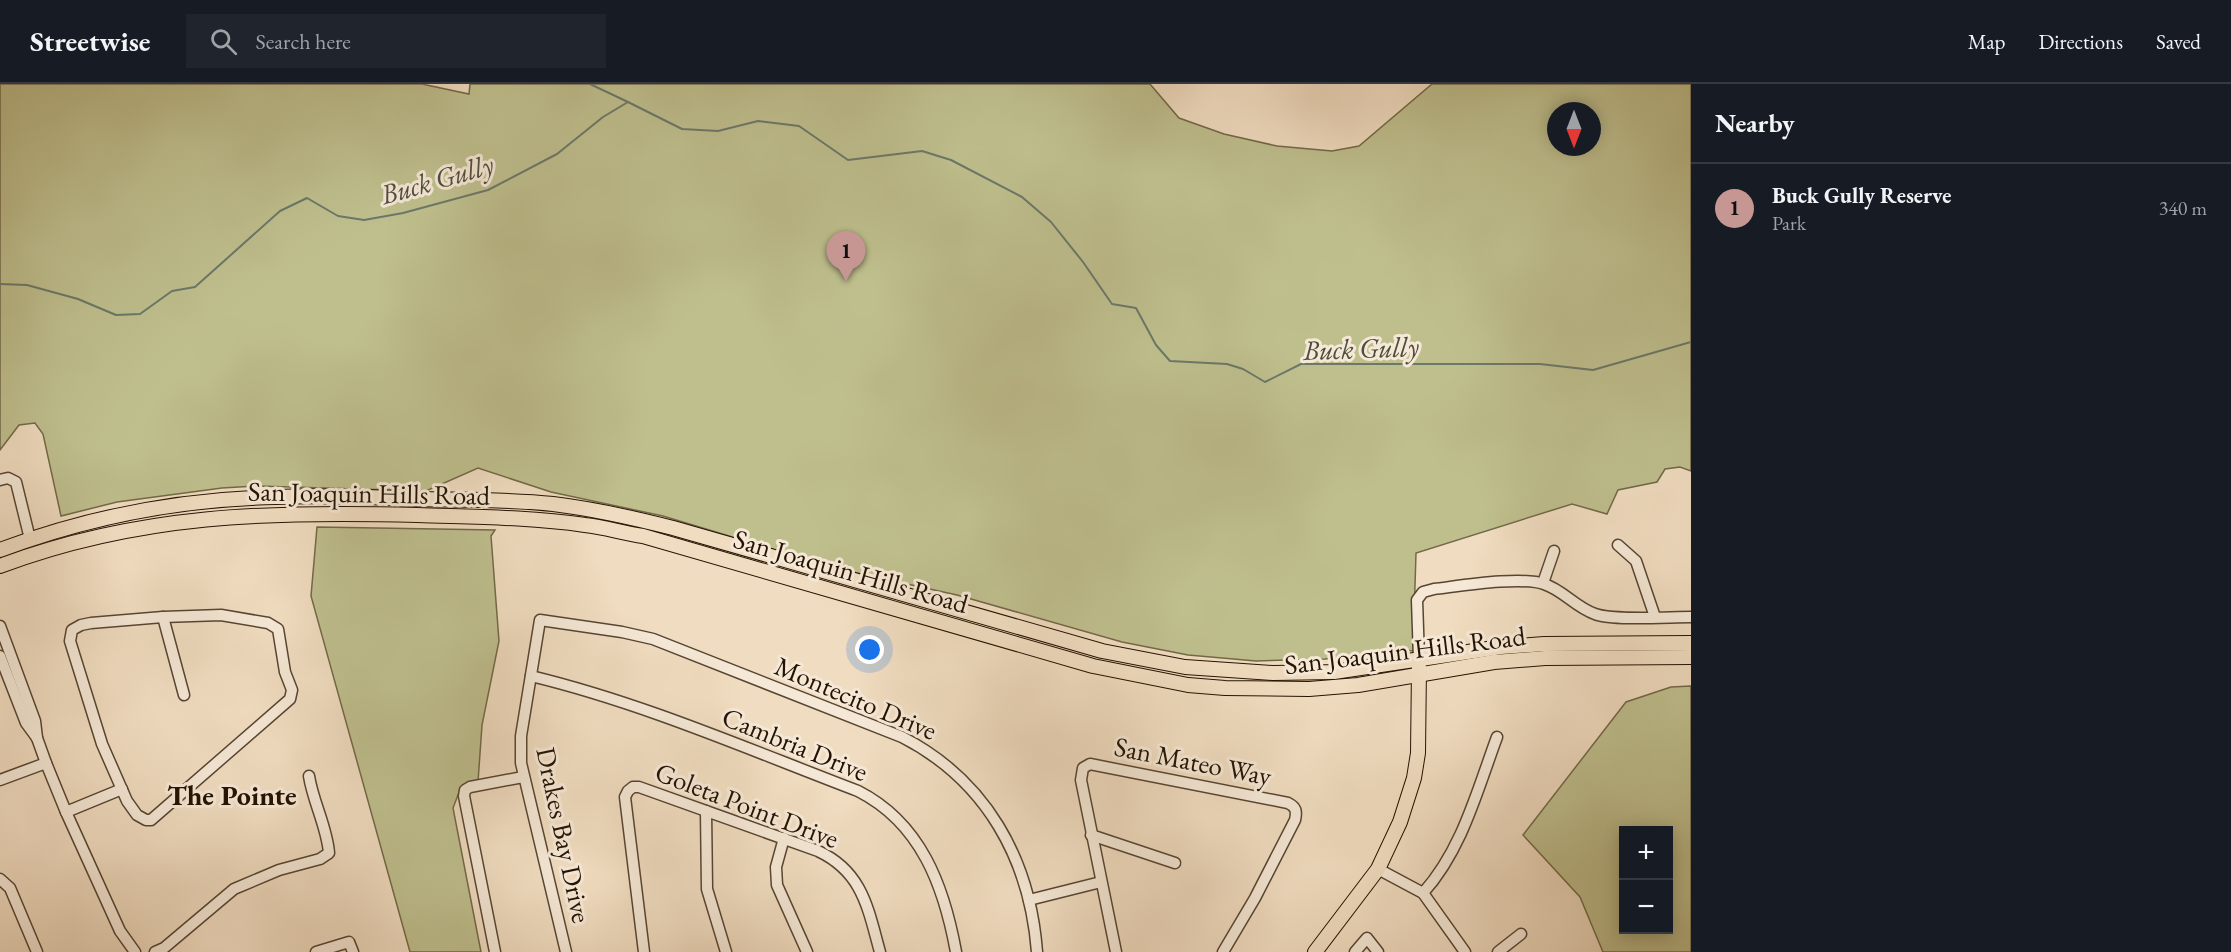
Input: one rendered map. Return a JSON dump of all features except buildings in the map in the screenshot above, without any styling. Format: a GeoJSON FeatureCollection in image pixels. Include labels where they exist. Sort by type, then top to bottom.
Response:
{"type":"FeatureCollection","features":[{"type":"Feature","properties":{"kind":"main road","name":"San Joaquin Hills Road"},"geometry":{"type":"LineString","coordinates":[[0,550],[94,520],[212,501],[264,497],[347,496],[553,504],[614,513],[674,528],[1102,651],[1174,664],[1235,671],[1305,673],[1356,670],[1501,647],[1544,644],[1691,643]]}},
{"type":"Feature","properties":{"kind":"main road","name":"San Joaquin Hills Road"},"geometry":{"type":"LineString","coordinates":[[0,566],[55,548],[157,525],[244,515],[349,513],[535,519],[586,525],[643,536],[1093,666],[1188,685],[1308,689],[1358,685],[1494,662],[1545,658],[1691,657]]}},
{"type":"Feature","properties":{"kind":"main road"},"geometry":{"type":"LineString","coordinates":[[1315,952],[1378,868],[1400,822],[1414,778],[1418,753],[1419,659]]}},
{"type":"Feature","properties":{"kind":"street"},"geometry":{"type":"LineString","coordinates":[[0,480],[13,479],[18,487],[30,539]]}},
{"type":"Feature","properties":{"kind":"street"},"geometry":{"type":"LineString","coordinates":[[1618,545],[1636,561],[1655,617]]}},
{"type":"Feature","properties":{"kind":"street"},"geometry":{"type":"LineString","coordinates":[[1543,583],[1554,551]]}},
{"type":"Feature","properties":{"kind":"street"},"geometry":{"type":"LineString","coordinates":[[1419,659],[1417,600],[1423,592],[1434,588],[1506,582],[1543,583],[1596,615],[1691,617]]}},
{"type":"Feature","properties":{"kind":"street"},"geometry":{"type":"LineString","coordinates":[[221,615],[268,623],[278,629],[285,672],[292,690],[290,699],[151,820],[137,815],[122,789],[102,744],[70,641],[72,630],[81,625],[163,617],[221,615]]}},
{"type":"Feature","properties":{"kind":"street"},"geometry":{"type":"LineString","coordinates":[[163,617],[184,695]]}},
{"type":"Feature","properties":{"kind":"street","name":"Drakes Bay Drive"},"geometry":{"type":"LineString","coordinates":[[540,620],[521,736],[523,777],[566,952]]}},
{"type":"Feature","properties":{"kind":"street","name":"Montecito Drive"},"geometry":{"type":"LineString","coordinates":[[540,620],[653,639],[921,746],[954,771],[987,809],[1009,846],[1029,900],[1037,952]]}},
{"type":"Feature","properties":{"kind":"street"},"geometry":{"type":"LineString","coordinates":[[0,626],[35,721],[37,738],[46,764],[120,930],[135,952]]}},
{"type":"Feature","properties":{"kind":"street"},"geometry":{"type":"LineString","coordinates":[[0,656],[26,723],[37,738]]}},
{"type":"Feature","properties":{"kind":"street","name":"Cambria Drive"},"geometry":{"type":"LineString","coordinates":[[531,676],[642,708],[858,791],[876,801],[902,823],[918,845],[942,896],[956,952]]}},
{"type":"Feature","properties":{"kind":"street"},"geometry":{"type":"LineString","coordinates":[[1424,893],[1439,876],[1457,843],[1497,737]]}},
{"type":"Feature","properties":{"kind":"street"},"geometry":{"type":"LineString","coordinates":[[0,780],[46,764]]}},
{"type":"Feature","properties":{"kind":"street","name":"San Mateo Way"},"geometry":{"type":"LineString","coordinates":[[1092,835],[1081,780],[1083,768],[1090,764],[1294,806],[1297,813],[1295,820],[1223,952]]}},
{"type":"Feature","properties":{"kind":"street"},"geometry":{"type":"LineString","coordinates":[[155,952],[164,948],[234,890],[279,870],[320,858],[329,853],[328,840],[312,796],[309,776]]}},
{"type":"Feature","properties":{"kind":"street"},"geometry":{"type":"LineString","coordinates":[[495,952],[464,796],[465,790],[470,787],[523,777]]}},
{"type":"Feature","properties":{"kind":"street","name":"Goleta Point Drive"},"geometry":{"type":"LineString","coordinates":[[644,952],[625,797],[633,787],[639,787],[784,838],[826,855],[848,871],[861,890],[880,952]]}},
{"type":"Feature","properties":{"kind":"street"},"geometry":{"type":"LineString","coordinates":[[66,812],[122,789]]}},
{"type":"Feature","properties":{"kind":"street"},"geometry":{"type":"LineString","coordinates":[[706,811],[707,889],[726,952]]}},
{"type":"Feature","properties":{"kind":"street"},"geometry":{"type":"LineString","coordinates":[[1116,952],[1092,835],[1175,863]]}},
{"type":"Feature","properties":{"kind":"street"},"geometry":{"type":"LineString","coordinates":[[784,838],[776,867],[777,885],[807,952]]}},
{"type":"Feature","properties":{"kind":"street"},"geometry":{"type":"LineString","coordinates":[[1378,868],[1424,893],[1465,952]]}},
{"type":"Feature","properties":{"kind":"street"},"geometry":{"type":"LineString","coordinates":[[0,879],[9,888],[37,952]]}},
{"type":"Feature","properties":{"kind":"street"},"geometry":{"type":"LineString","coordinates":[[1029,900],[1101,882]]}},
{"type":"Feature","properties":{"kind":"street"},"geometry":{"type":"LineString","coordinates":[[1498,952],[1521,934]]}},
{"type":"Feature","properties":{"kind":"street"},"geometry":{"type":"LineString","coordinates":[[1355,952],[1367,938],[1378,952]]}},
{"type":"Feature","properties":{"kind":"street"},"geometry":{"type":"LineString","coordinates":[[316,952],[349,942],[354,952]]}},
{"type":"Feature","properties":{"kind":"green space"},"geometry":{"type":"Polygon","coordinates":[[[0,84],[422,84],[469,94],[470,84],[1150,84],[1179,118],[1224,134],[1277,146],[1332,151],[1359,146],[1432,84],[1691,84],[1691,471],[1680,467],[1665,469],[1657,482],[1618,490],[1607,514],[1572,504],[1416,553],[1413,651],[1396,649],[1325,659],[1256,661],[1188,655],[1122,642],[957,595],[839,569],[663,516],[551,492],[478,468],[426,491],[257,486],[222,488],[117,502],[61,516],[43,434],[35,423],[19,425],[0,450],[0,84]]]}},
{"type":"Feature","properties":{"kind":"green space"},"geometry":{"type":"Polygon","coordinates":[[[317,527],[495,530],[491,536],[499,641],[482,725],[478,782],[461,787],[453,808],[481,952],[410,952],[311,596],[317,527]]]}},
{"type":"Feature","properties":{"kind":"green space"},"geometry":{"type":"Polygon","coordinates":[[[1691,686],[1691,952],[1603,952],[1580,897],[1523,835],[1626,702],[1671,687],[1691,686]]]}},
{"type":"Feature","properties":{"kind":"waterway"},"geometry":{"type":"LineString","coordinates":[[590,84],[628,102]]}},
{"type":"Feature","properties":{"kind":"waterway","name":"Buck Gully"},"geometry":{"type":"LineString","coordinates":[[0,284],[27,285],[78,299],[116,315],[140,314],[172,291],[195,287],[280,211],[307,198],[338,216],[364,220],[403,213],[488,190],[557,154],[603,117],[628,102],[682,129],[718,131],[758,121],[799,126],[848,160],[922,151],[951,160],[1022,197],[1051,222],[1083,262],[1112,304],[1136,308],[1156,345],[1170,361],[1227,364],[1243,369],[1265,382],[1301,364],[1540,364],[1593,370],[1691,342]]}},
{"type":"Feature","properties":{"kind":"place","name":"Buck Gully Reserve"},"geometry":{"type":"Point","coordinates":[846,281]}},
{"type":"Feature","properties":{"kind":"district","name":"The Pointe"},"geometry":{"type":"Point","coordinates":[232,795]}}]}
